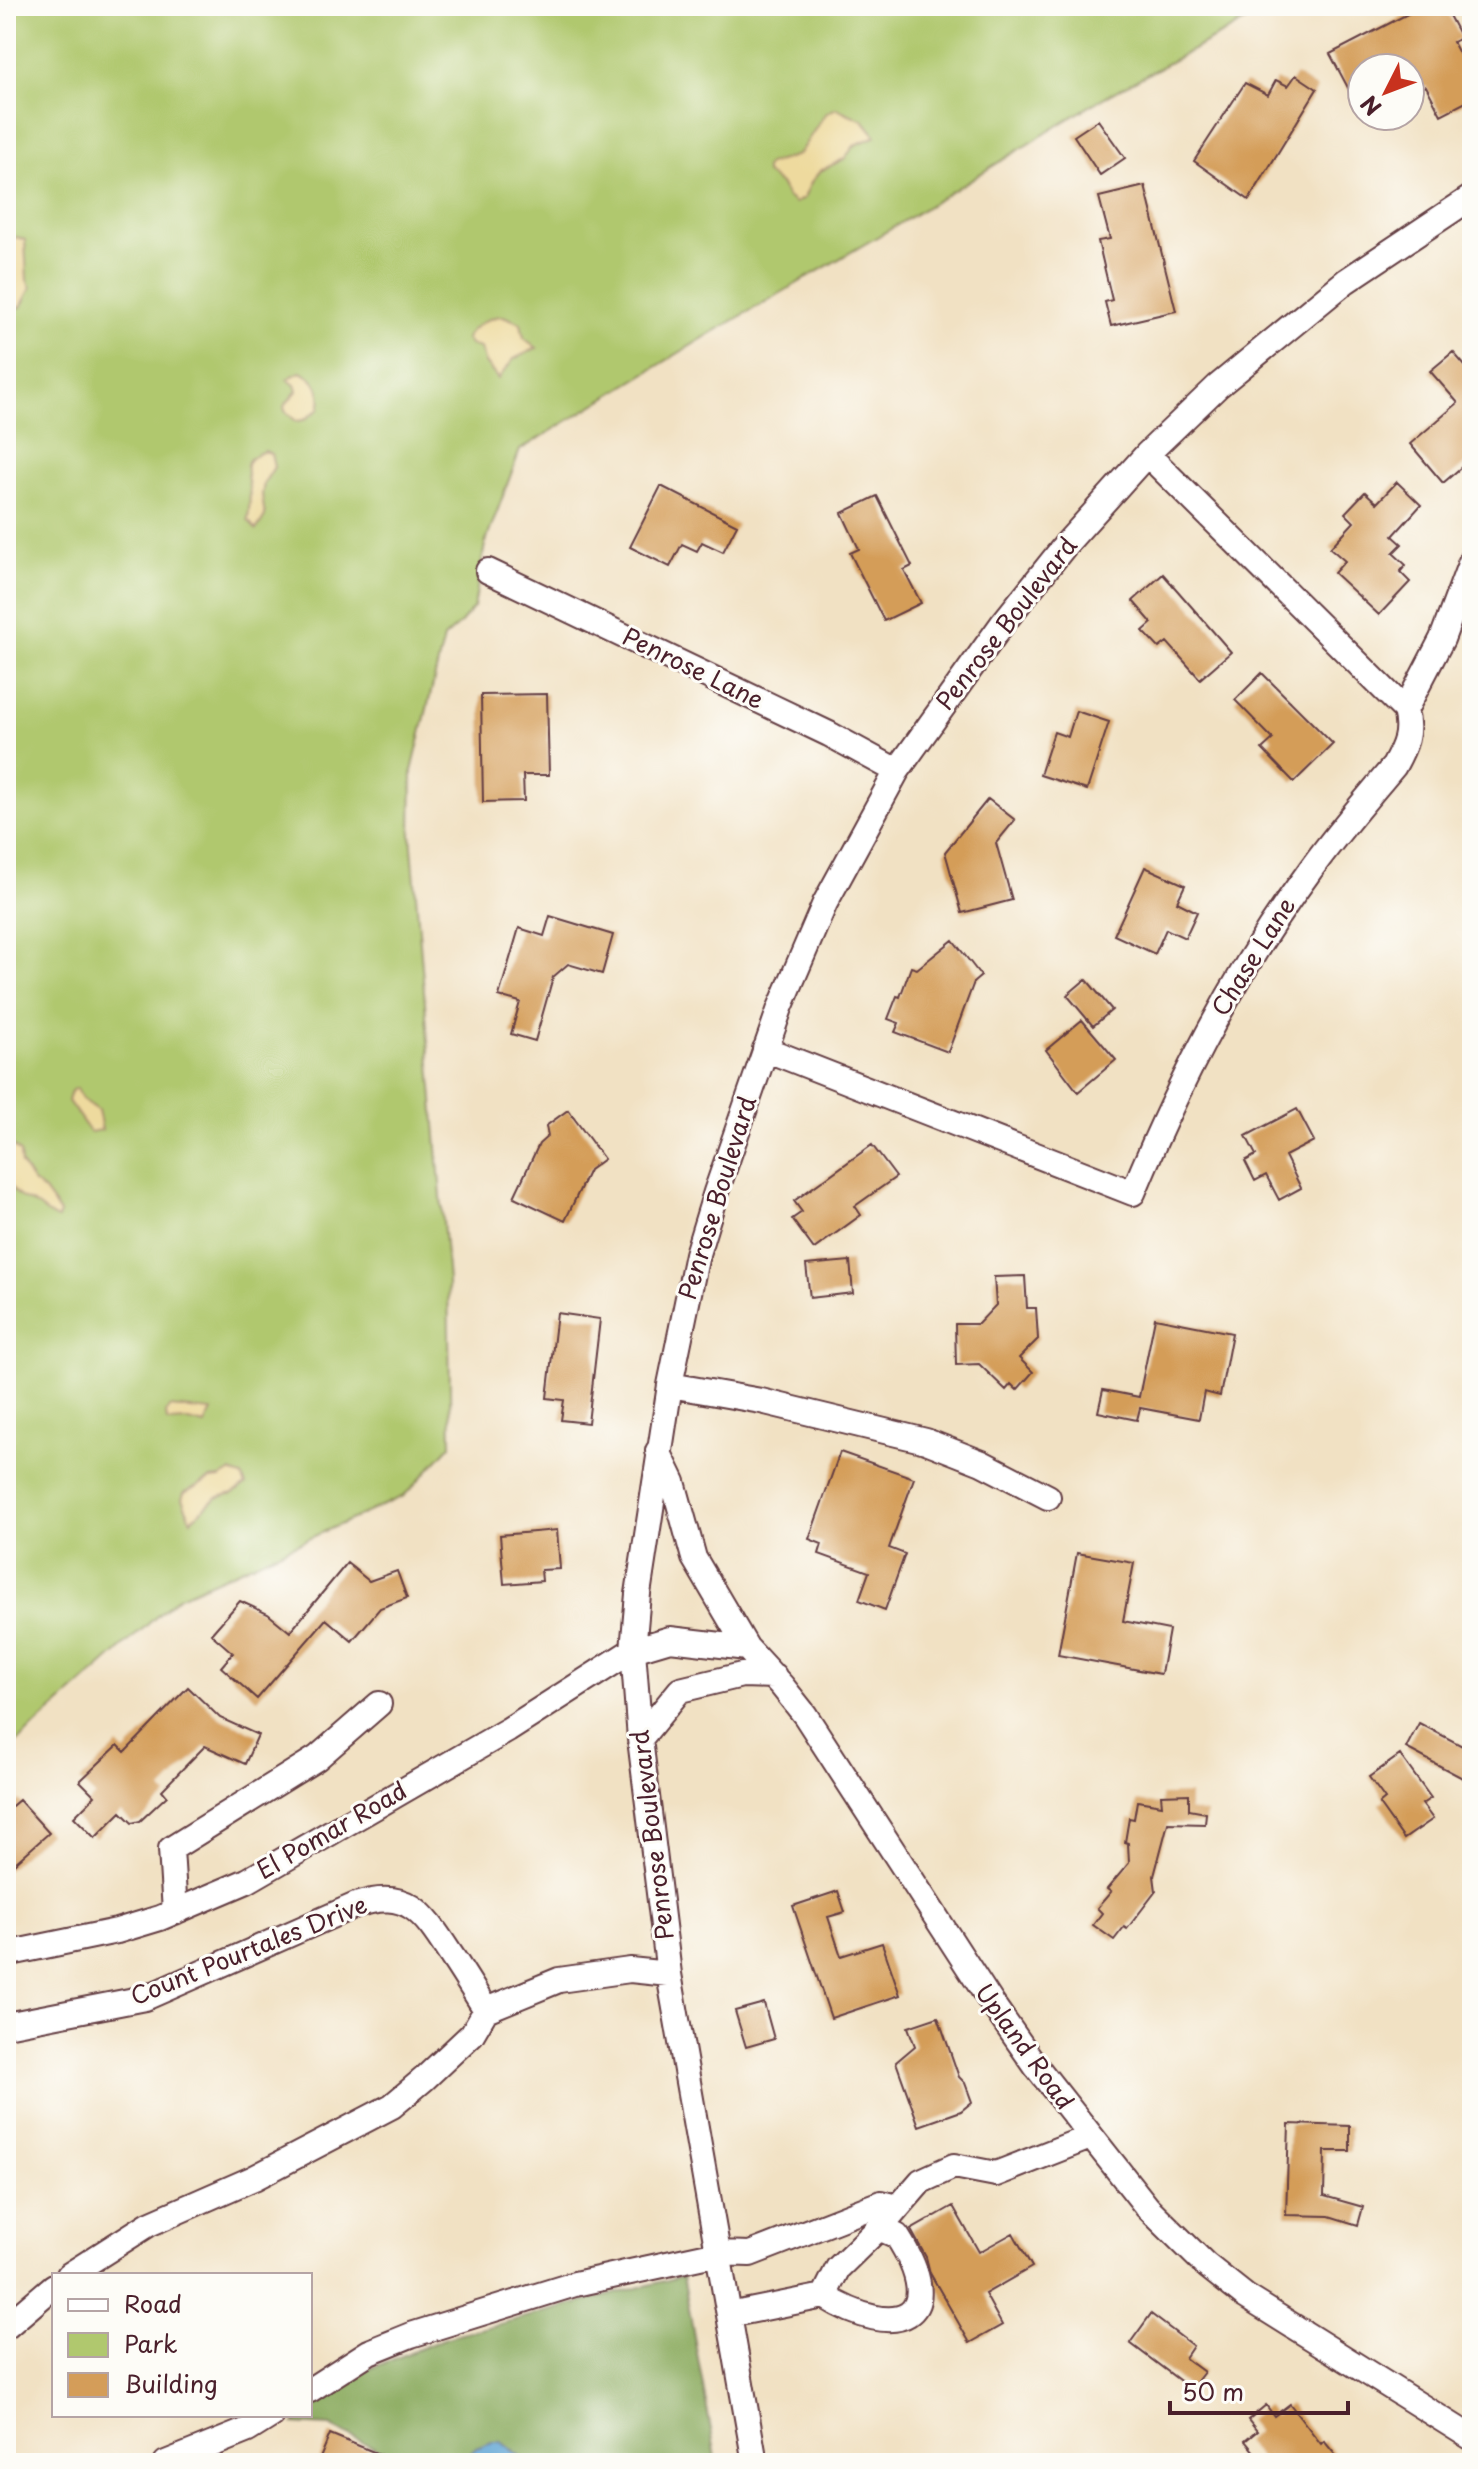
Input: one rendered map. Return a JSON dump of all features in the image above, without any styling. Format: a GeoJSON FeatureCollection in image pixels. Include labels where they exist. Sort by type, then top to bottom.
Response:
{"type":"FeatureCollection","features":[{"type":"Feature","properties":{"kind":"street","name":"Penrose Boulevard"},"geometry":{"type":"LineString","coordinates":[[755,2463],[669,1974],[640,1739],[633,1650],[658,1451],[697,1254],[765,1049],[825,903],[897,771],[1003,623],[1067,543],[1147,454],[1218,386],[1346,281],[1472,197]]}},
{"type":"Feature","properties":{"kind":"street"},"geometry":{"type":"LineString","coordinates":[[1147,454],[1405,710],[1442,639],[1472,559]]}},
{"type":"Feature","properties":{"kind":"street","name":"Penrose Lane"},"geometry":{"type":"LineString","coordinates":[[488,571],[829,734],[897,771]]}},
{"type":"Feature","properties":{"kind":"street","name":"Chase Lane"},"geometry":{"type":"LineString","coordinates":[[765,1049],[1133,1193],[1188,1069],[1225,1005],[1305,877],[1394,766],[1405,746],[1409,727],[1405,710]]}},
{"type":"Feature","properties":{"kind":"street"},"geometry":{"type":"LineString","coordinates":[[670,1385],[761,1401],[926,1441],[982,1463],[1048,1497]]}},
{"type":"Feature","properties":{"kind":"street","name":"Upland Road"},"geometry":{"type":"LineString","coordinates":[[658,1451],[673,1482],[694,1558],[747,1648],[805,1715],[971,1974],[1090,2137],[1166,2227],[1245,2296],[1472,2438]]}},
{"type":"Feature","properties":{"kind":"street"},"geometry":{"type":"LineString","coordinates":[[633,1650],[670,1639],[747,1648]]}},
{"type":"Feature","properties":{"kind":"street","name":"El Pomar Road"},"geometry":{"type":"LineString","coordinates":[[6,1954],[117,1931],[175,1912],[247,1881],[508,1730],[633,1650]]}},
{"type":"Feature","properties":{"kind":"street"},"geometry":{"type":"LineString","coordinates":[[640,1739],[680,1690],[742,1675],[774,1676]]}},
{"type":"Feature","properties":{"kind":"street"},"geometry":{"type":"LineString","coordinates":[[175,1912],[171,1849],[317,1758],[379,1704]]}},
{"type":"Feature","properties":{"kind":"street","name":"Count Pourtales Drive"},"geometry":{"type":"LineString","coordinates":[[6,2025],[145,1998],[356,1905],[372,1899],[390,1898],[412,1905],[427,1918],[486,2010]]}},
{"type":"Feature","properties":{"kind":"street"},"geometry":{"type":"LineString","coordinates":[[72,2273],[149,2224],[254,2178],[392,2106],[472,2034],[486,2010],[559,1980],[630,1970],[669,1974]]}},
{"type":"Feature","properties":{"kind":"street"},"geometry":{"type":"LineString","coordinates":[[824,2296],[838,2268],[921,2181],[954,2166],[996,2174],[1090,2137]]}},
{"type":"Feature","properties":{"kind":"street"},"geometry":{"type":"LineString","coordinates":[[312,2389],[369,2352],[411,2335],[575,2284],[718,2253],[750,2254],[881,2203],[898,2207]]}},
{"type":"Feature","properties":{"kind":"street"},"geometry":{"type":"LineString","coordinates":[[729,2315],[824,2296],[854,2313],[877,2320],[894,2320],[908,2315],[920,2293],[920,2283],[897,2236],[879,2228]]}},
{"type":"Feature","properties":{"kind":"street"},"geometry":{"type":"LineString","coordinates":[[6,2327],[52,2288]]}},
{"type":"Feature","properties":{"kind":"street"},"geometry":{"type":"LineString","coordinates":[[166,2463],[248,2430],[269,2417]]}},
{"type":"Feature","properties":{"kind":"green space"},"geometry":{"type":"Polygon","coordinates":[[[6,6],[1274,6],[1101,99],[894,227],[520,450],[485,544],[474,607],[444,638],[412,771],[411,834],[448,1281],[451,1445],[404,1496],[178,1597],[6,1752],[6,6]]]}},
{"type":"Feature","properties":{"kind":"green space"},"geometry":{"type":"Polygon","coordinates":[[[683,2276],[717,2463],[529,2463],[501,2442],[476,2448],[461,2463],[406,2463],[330,2426],[294,2424],[300,2417],[312,2417],[313,2402],[362,2372],[446,2338],[683,2276]]]}},
{"type":"Feature","properties":{"kind":"sand"},"geometry":{"type":"Polygon","coordinates":[[[836,108],[863,120],[876,136],[855,145],[844,159],[820,171],[804,198],[795,203],[787,197],[780,184],[765,173],[765,168],[798,155],[825,114],[836,108]]]}},
{"type":"Feature","properties":{"kind":"sand"},"geometry":{"type":"Polygon","coordinates":[[[17,237],[25,240],[27,280],[31,288],[21,307],[6,310],[6,251],[10,239],[17,237]]]}},
{"type":"Feature","properties":{"kind":"sand"},"geometry":{"type":"Polygon","coordinates":[[[503,316],[521,323],[524,338],[537,348],[514,359],[498,379],[485,363],[480,348],[470,345],[466,339],[481,323],[503,316]]]}},
{"type":"Feature","properties":{"kind":"sand"},"geometry":{"type":"Polygon","coordinates":[[[300,372],[314,382],[320,403],[319,409],[304,420],[296,421],[284,406],[297,391],[287,379],[300,372]]]}},
{"type":"Feature","properties":{"kind":"sand"},"geometry":{"type":"Polygon","coordinates":[[[265,451],[271,454],[274,467],[264,483],[265,516],[256,530],[248,520],[250,495],[247,464],[252,457],[265,451]]]}},
{"type":"Feature","properties":{"kind":"sand"},"geometry":{"type":"Polygon","coordinates":[[[77,1088],[82,1099],[98,1110],[102,1130],[90,1132],[68,1101],[71,1091],[77,1088]]]}},
{"type":"Feature","properties":{"kind":"sand"},"geometry":{"type":"Polygon","coordinates":[[[10,1143],[20,1152],[21,1164],[32,1181],[44,1191],[60,1213],[58,1219],[14,1191],[7,1171],[6,1156],[10,1143]]]}},
{"type":"Feature","properties":{"kind":"sand"},"geometry":{"type":"Polygon","coordinates":[[[169,1407],[212,1411],[205,1425],[188,1421],[169,1422],[166,1413],[169,1407]]]}},
{"type":"Feature","properties":{"kind":"sand"},"geometry":{"type":"Polygon","coordinates":[[[230,1472],[242,1476],[246,1485],[216,1498],[191,1520],[182,1499],[184,1493],[230,1472]]]}},
{"type":"Feature","properties":{"kind":"water"},"geometry":{"type":"Polygon","coordinates":[[[501,2442],[529,2463],[461,2463],[476,2448],[501,2442]]]}},
{"type":"Feature","properties":{"kind":"building"},"geometry":{"type":"Polygon","coordinates":[[[1423,6],[1444,6],[1461,38],[1453,42],[1472,78],[1472,99],[1441,115],[1426,86],[1426,52],[1346,52],[1346,84],[1330,54],[1423,6]]]}},
{"type":"Feature","properties":{"kind":"building"},"geometry":{"type":"Polygon","coordinates":[[[1296,75],[1317,89],[1249,200],[1194,161],[1245,83],[1268,95],[1276,80],[1288,86],[1296,75]]]}},
{"type":"Feature","properties":{"kind":"building"},"geometry":{"type":"Polygon","coordinates":[[[1098,120],[1125,158],[1100,175],[1074,136],[1098,120]]]}},
{"type":"Feature","properties":{"kind":"building"},"geometry":{"type":"Polygon","coordinates":[[[1145,186],[1176,311],[1111,326],[1105,302],[1112,300],[1098,241],[1110,239],[1099,197],[1145,186]]]}},
{"type":"Feature","properties":{"kind":"building"},"geometry":{"type":"Polygon","coordinates":[[[1453,352],[1472,374],[1472,458],[1443,483],[1410,444],[1458,403],[1430,371],[1453,352]]]}},
{"type":"Feature","properties":{"kind":"building"},"geometry":{"type":"Polygon","coordinates":[[[1397,482],[1421,505],[1393,536],[1402,544],[1393,553],[1406,565],[1400,572],[1410,582],[1379,615],[1334,573],[1345,561],[1330,548],[1354,522],[1345,513],[1365,492],[1377,503],[1397,482]]]}},
{"type":"Feature","properties":{"kind":"building"},"geometry":{"type":"Polygon","coordinates":[[[661,486],[737,525],[723,552],[702,542],[697,551],[682,544],[670,567],[630,547],[661,486]]]}},
{"type":"Feature","properties":{"kind":"building"},"geometry":{"type":"Polygon","coordinates":[[[877,496],[912,566],[904,570],[921,603],[884,621],[850,553],[859,549],[842,513],[877,496]]]}},
{"type":"Feature","properties":{"kind":"building"},"geometry":{"type":"Polygon","coordinates":[[[1163,574],[1231,652],[1200,679],[1167,642],[1159,648],[1143,631],[1152,623],[1133,601],[1163,574]]]}},
{"type":"Feature","properties":{"kind":"building"},"geometry":{"type":"Polygon","coordinates":[[[1262,673],[1333,744],[1294,782],[1262,749],[1273,739],[1235,700],[1262,673]]]}},
{"type":"Feature","properties":{"kind":"building"},"geometry":{"type":"Polygon","coordinates":[[[547,694],[549,775],[523,775],[524,801],[483,802],[481,695],[547,694]]]}},
{"type":"Feature","properties":{"kind":"building"},"geometry":{"type":"Polygon","coordinates":[[[1076,711],[1109,722],[1087,790],[1040,775],[1054,732],[1068,737],[1076,711]]]}},
{"type":"Feature","properties":{"kind":"building"},"geometry":{"type":"Polygon","coordinates":[[[988,799],[1015,820],[996,843],[1012,900],[962,913],[945,852],[988,799]]]}},
{"type":"Feature","properties":{"kind":"building"},"geometry":{"type":"Polygon","coordinates":[[[1145,867],[1185,885],[1177,902],[1197,912],[1185,938],[1166,929],[1155,954],[1114,935],[1145,867]]]}},
{"type":"Feature","properties":{"kind":"building"},"geometry":{"type":"Polygon","coordinates":[[[550,916],[613,935],[602,974],[568,964],[553,977],[535,1041],[511,1034],[520,1002],[499,996],[519,928],[544,936],[550,916]]]}},
{"type":"Feature","properties":{"kind":"building"},"geometry":{"type":"Polygon","coordinates":[[[953,940],[981,976],[974,982],[948,1052],[895,1032],[899,1023],[888,1019],[911,967],[917,969],[953,940]]]}},
{"type":"Feature","properties":{"kind":"building"},"geometry":{"type":"Polygon","coordinates":[[[1086,979],[1112,1010],[1093,1026],[1067,995],[1086,979]]]}},
{"type":"Feature","properties":{"kind":"building"},"geometry":{"type":"Polygon","coordinates":[[[1082,1020],[1116,1060],[1078,1092],[1046,1050],[1082,1020]]]}},
{"type":"Feature","properties":{"kind":"building"},"geometry":{"type":"Polygon","coordinates":[[[1297,1109],[1314,1141],[1285,1156],[1301,1188],[1279,1200],[1266,1175],[1255,1181],[1245,1161],[1256,1155],[1246,1136],[1297,1109]]]}},
{"type":"Feature","properties":{"kind":"building"},"geometry":{"type":"Polygon","coordinates":[[[568,1110],[604,1159],[589,1170],[565,1221],[514,1197],[539,1144],[548,1136],[546,1126],[568,1110]]]}},
{"type":"Feature","properties":{"kind":"building"},"geometry":{"type":"Polygon","coordinates":[[[872,1145],[896,1177],[855,1206],[861,1215],[814,1249],[792,1219],[802,1212],[794,1201],[872,1145]]]}},
{"type":"Feature","properties":{"kind":"building"},"geometry":{"type":"Polygon","coordinates":[[[850,1261],[853,1293],[810,1298],[806,1265],[850,1261]]]}},
{"type":"Feature","properties":{"kind":"building"},"geometry":{"type":"Polygon","coordinates":[[[1025,1276],[1027,1308],[1036,1308],[1038,1339],[1019,1358],[1033,1372],[1017,1390],[1011,1384],[1006,1390],[979,1364],[956,1365],[955,1324],[978,1324],[996,1305],[994,1277],[1025,1276]]]}},
{"type":"Feature","properties":{"kind":"building"},"geometry":{"type":"Polygon","coordinates":[[[557,1313],[600,1319],[588,1423],[561,1420],[564,1400],[547,1398],[557,1313]]]}},
{"type":"Feature","properties":{"kind":"building"},"geometry":{"type":"Polygon","coordinates":[[[1155,1318],[1232,1333],[1220,1396],[1204,1392],[1199,1419],[1140,1408],[1137,1420],[1098,1412],[1103,1390],[1139,1397],[1155,1318]]]}},
{"type":"Feature","properties":{"kind":"building"},"geometry":{"type":"Polygon","coordinates":[[[840,1452],[914,1478],[889,1548],[905,1554],[885,1610],[859,1600],[869,1572],[819,1554],[822,1544],[809,1539],[840,1452]]]}},
{"type":"Feature","properties":{"kind":"building"},"geometry":{"type":"Polygon","coordinates":[[[557,1530],[560,1569],[541,1570],[542,1581],[504,1584],[500,1535],[557,1530]]]}},
{"type":"Feature","properties":{"kind":"building"},"geometry":{"type":"Polygon","coordinates":[[[1077,1553],[1134,1563],[1123,1621],[1169,1630],[1161,1674],[1058,1655],[1077,1553]]]}},
{"type":"Feature","properties":{"kind":"building"},"geometry":{"type":"Polygon","coordinates":[[[347,1563],[369,1581],[397,1571],[407,1598],[380,1608],[352,1641],[326,1619],[257,1699],[221,1667],[233,1653],[211,1634],[240,1601],[268,1614],[290,1632],[347,1563]]]}},
{"type":"Feature","properties":{"kind":"building"},"geometry":{"type":"Polygon","coordinates":[[[188,1687],[220,1718],[258,1735],[245,1764],[205,1746],[162,1790],[167,1796],[140,1821],[132,1823],[121,1812],[95,1838],[74,1817],[95,1796],[80,1781],[118,1745],[125,1752],[188,1687]]]}},
{"type":"Feature","properties":{"kind":"building"},"geometry":{"type":"Polygon","coordinates":[[[1419,1723],[1472,1751],[1472,1783],[1406,1748],[1419,1723]]]}},
{"type":"Feature","properties":{"kind":"building"},"geometry":{"type":"Polygon","coordinates":[[[1400,1755],[1431,1798],[1422,1804],[1433,1819],[1404,1839],[1379,1804],[1385,1799],[1369,1777],[1400,1755]]]}},
{"type":"Feature","properties":{"kind":"building"},"geometry":{"type":"Polygon","coordinates":[[[1189,1794],[1189,1810],[1206,1813],[1205,1824],[1168,1823],[1154,1876],[1156,1891],[1127,1929],[1124,1927],[1114,1940],[1093,1925],[1102,1913],[1097,1908],[1111,1892],[1107,1889],[1129,1863],[1128,1843],[1125,1842],[1129,1818],[1134,1819],[1137,1801],[1162,1805],[1161,1795],[1189,1794]]]}},
{"type":"Feature","properties":{"kind":"building"},"geometry":{"type":"Polygon","coordinates":[[[19,1800],[49,1833],[6,1871],[6,1811],[19,1800]]]}},
{"type":"Feature","properties":{"kind":"building"},"geometry":{"type":"Polygon","coordinates":[[[838,1891],[845,1912],[828,1917],[841,1956],[882,1943],[900,1995],[831,2018],[793,1906],[838,1891]]]}},
{"type":"Feature","properties":{"kind":"building"},"geometry":{"type":"Polygon","coordinates":[[[764,2003],[774,2039],[746,2047],[735,2011],[764,2003]]]}},
{"type":"Feature","properties":{"kind":"building"},"geometry":{"type":"Polygon","coordinates":[[[938,2017],[959,2077],[965,2083],[972,2102],[961,2111],[919,2126],[896,2062],[915,2046],[908,2027],[938,2017]]]}},
{"type":"Feature","properties":{"kind":"building"},"geometry":{"type":"Polygon","coordinates":[[[1289,2124],[1350,2126],[1350,2151],[1325,2151],[1324,2196],[1363,2207],[1358,2225],[1329,2216],[1286,2215],[1289,2124]]]}},
{"type":"Feature","properties":{"kind":"building"},"geometry":{"type":"Polygon","coordinates":[[[953,2206],[979,2252],[1013,2233],[1032,2267],[985,2294],[1002,2325],[970,2343],[930,2273],[926,2257],[911,2230],[953,2206]]]}},
{"type":"Feature","properties":{"kind":"building"},"geometry":{"type":"Polygon","coordinates":[[[1151,2314],[1193,2346],[1185,2358],[1204,2372],[1191,2389],[1130,2343],[1151,2314]]]}},
{"type":"Feature","properties":{"kind":"building"},"geometry":{"type":"Polygon","coordinates":[[[1290,2404],[1321,2444],[1324,2441],[1342,2463],[1263,2463],[1245,2441],[1257,2431],[1248,2420],[1266,2405],[1274,2416],[1290,2404]]]}},
{"type":"Feature","properties":{"kind":"building"},"geometry":{"type":"Polygon","coordinates":[[[330,2434],[398,2462],[398,2463],[318,2463],[330,2434]]]}}]}
